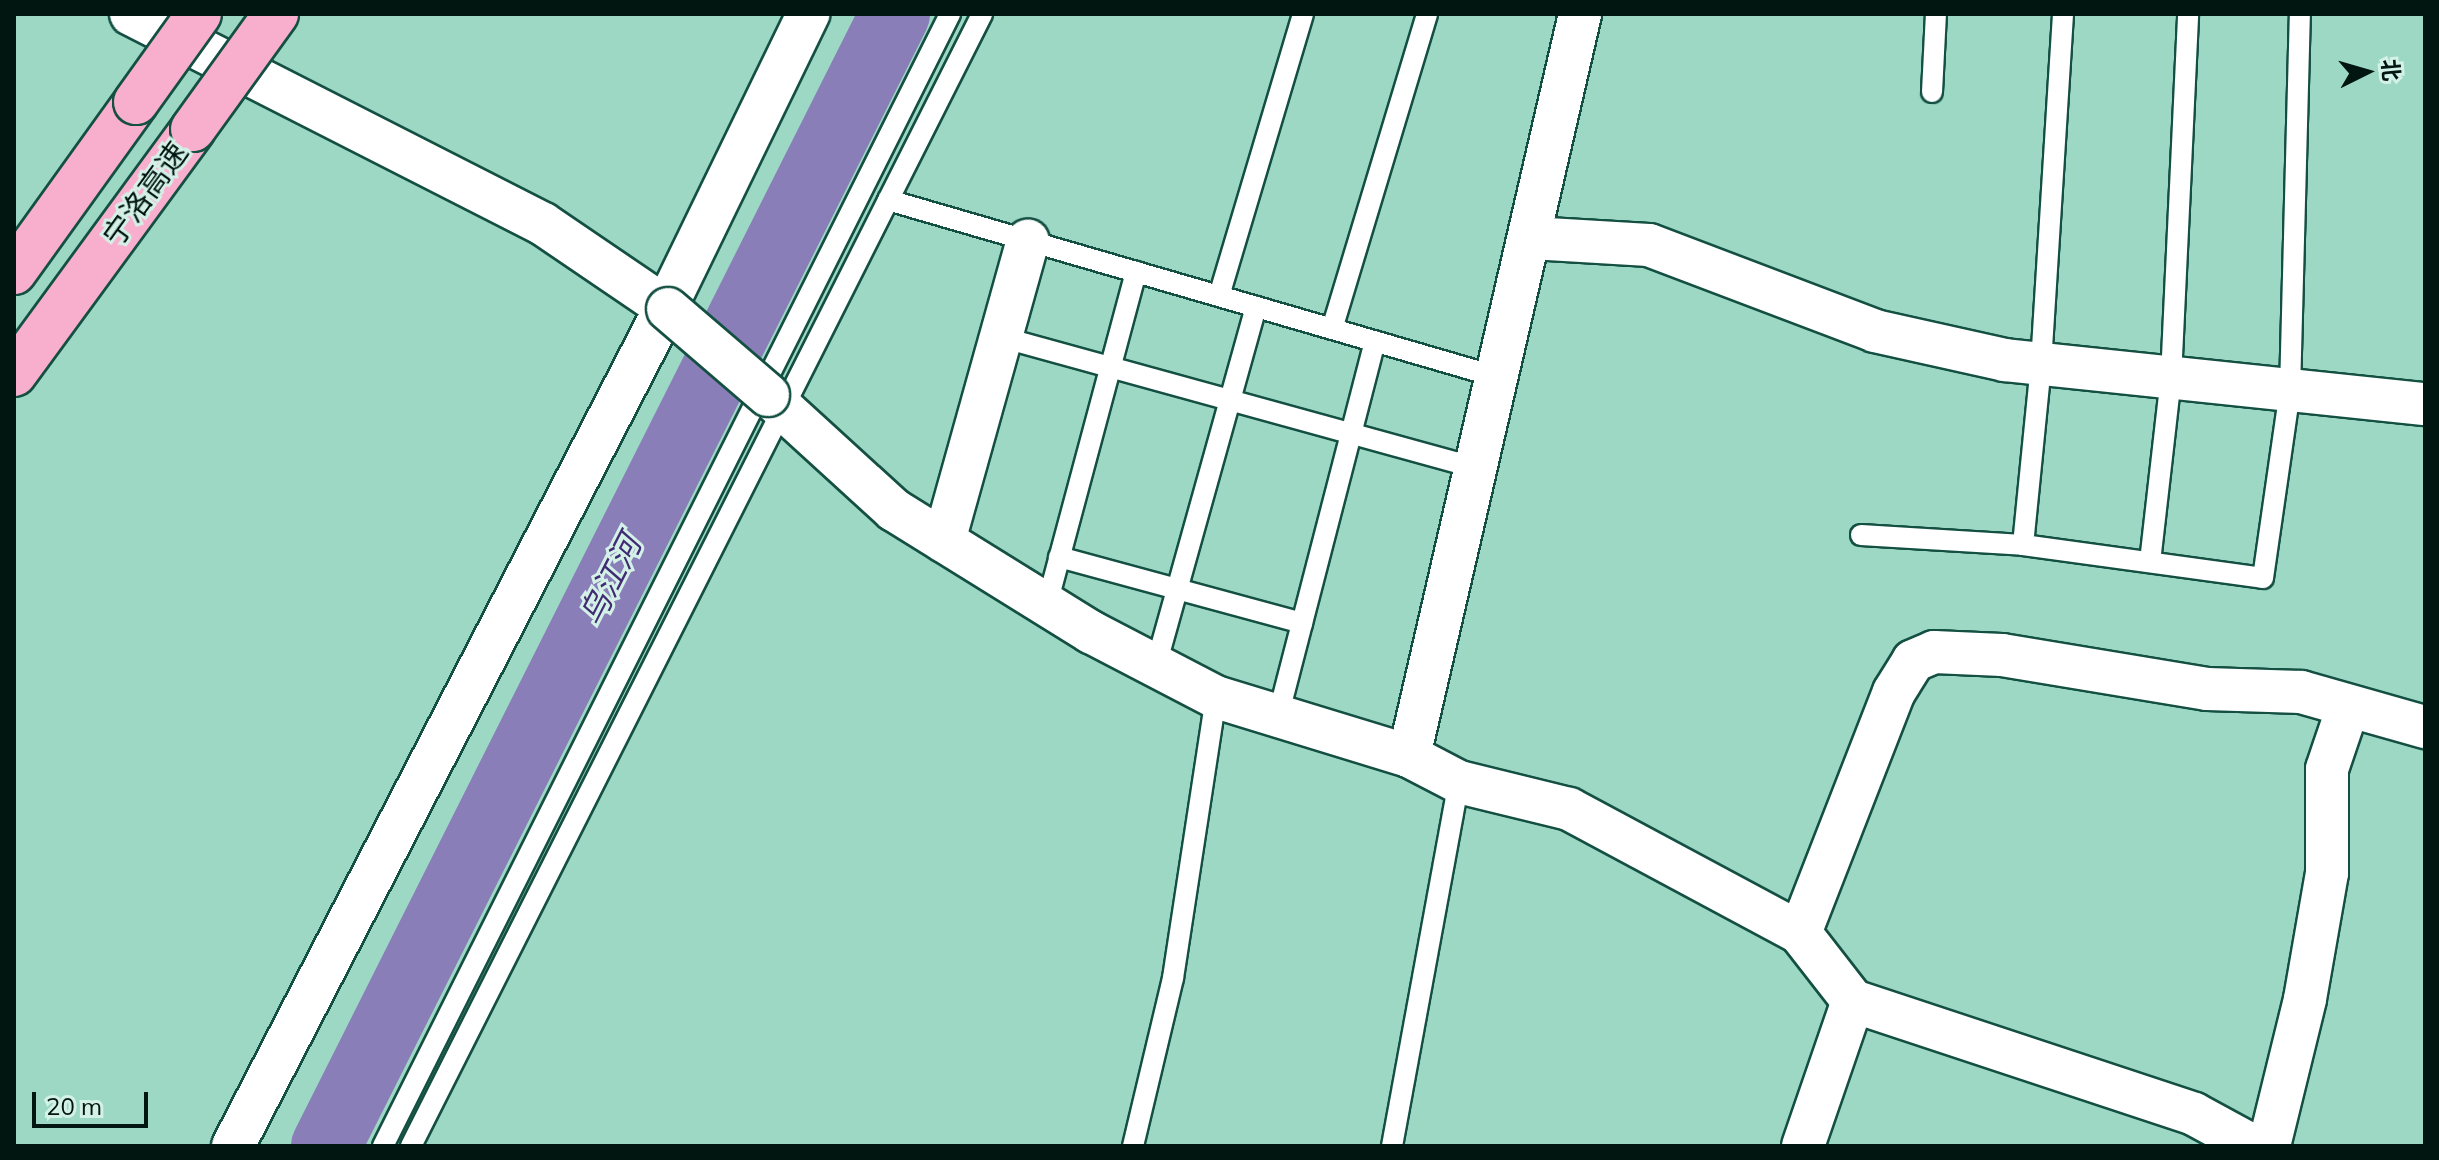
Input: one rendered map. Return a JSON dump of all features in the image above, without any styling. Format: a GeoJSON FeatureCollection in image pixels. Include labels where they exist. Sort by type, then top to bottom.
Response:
{"type":"FeatureCollection","features":[{"type":"Feature","properties":{"kind":"highway","name":"宁洛高速"},"geometry":{"type":"LineString","coordinates":[[14,272],[199,14]]}},
{"type":"Feature","properties":{"kind":"highway","name":"宁洛高速"},"geometry":{"type":"LineString","coordinates":[[14,374],[276,14]]}},
{"type":"Feature","properties":{"kind":"street"},"geometry":{"type":"LineString","coordinates":[[131,14],[543,224],[667,308],[894,510],[1047,604],[1156,665],[1216,697],[1409,756],[1459,782],[1569,809],[1800,933],[1853,1001],[2194,1114],[2253,1146]]}},
{"type":"Feature","properties":{"kind":"street"},"geometry":{"type":"LineString","coordinates":[[233,1146],[667,308],[808,14]]}},
{"type":"Feature","properties":{"kind":"street"},"geometry":{"type":"LineString","coordinates":[[1409,756],[1494,376],[1531,238],[1580,14]]}},
{"type":"Feature","properties":{"kind":"street"},"geometry":{"type":"LineString","coordinates":[[1531,238],[1649,245],[1875,331],[2041,364],[2425,404]]}},
{"type":"Feature","properties":{"kind":"street"},"geometry":{"type":"LineString","coordinates":[[944,541],[1028,241]]}},
{"type":"Feature","properties":{"kind":"street"},"geometry":{"type":"LineString","coordinates":[[1800,933],[1894,692],[1913,661],[1934,652],[2002,655],[2207,689],[2301,692],[2425,727]]}},
{"type":"Feature","properties":{"kind":"street"},"geometry":{"type":"LineString","coordinates":[[2269,1146],[2305,999],[2327,873],[2327,769],[2348,707]]}},
{"type":"Feature","properties":{"kind":"street"},"geometry":{"type":"LineString","coordinates":[[1803,1146],[1853,1001]]}},
{"type":"Feature","properties":{"kind":"lane"},"geometry":{"type":"LineString","coordinates":[[383,1146],[950,14]]}},
{"type":"Feature","properties":{"kind":"lane"},"geometry":{"type":"LineString","coordinates":[[411,1146],[776,402],[888,200],[982,14]]}},
{"type":"Feature","properties":{"kind":"lane"},"geometry":{"type":"LineString","coordinates":[[1219,296],[1303,14]]}},
{"type":"Feature","properties":{"kind":"lane"},"geometry":{"type":"LineString","coordinates":[[1332,329],[1427,14]]}},
{"type":"Feature","properties":{"kind":"lane"},"geometry":{"type":"LineString","coordinates":[[1932,92],[1936,14]]}},
{"type":"Feature","properties":{"kind":"lane"},"geometry":{"type":"LineString","coordinates":[[2023,545],[2041,364],[2063,14]]}},
{"type":"Feature","properties":{"kind":"lane"},"geometry":{"type":"LineString","coordinates":[[2150,562],[2171,378],[2188,14]]}},
{"type":"Feature","properties":{"kind":"lane"},"geometry":{"type":"LineString","coordinates":[[1861,535],[2023,545],[2263,578],[2290,391],[2300,14]]}},
{"type":"Feature","properties":{"kind":"lane"},"geometry":{"type":"LineString","coordinates":[[888,200],[1494,376]]}},
{"type":"Feature","properties":{"kind":"lane"},"geometry":{"type":"LineString","coordinates":[[1047,604],[1136,272]]}},
{"type":"Feature","properties":{"kind":"lane"},"geometry":{"type":"LineString","coordinates":[[1156,665],[1256,307]]}},
{"type":"Feature","properties":{"kind":"lane"},"geometry":{"type":"LineString","coordinates":[[1001,337],[1474,467]]}},
{"type":"Feature","properties":{"kind":"lane"},"geometry":{"type":"LineString","coordinates":[[1278,716],[1375,341]]}},
{"type":"Feature","properties":{"kind":"lane"},"geometry":{"type":"LineString","coordinates":[[1059,557],[1302,623]]}},
{"type":"Feature","properties":{"kind":"lane"},"geometry":{"type":"LineString","coordinates":[[1133,1146],[1173,978],[1216,697]]}},
{"type":"Feature","properties":{"kind":"lane"},"geometry":{"type":"LineString","coordinates":[[1392,1146],[1459,782]]}},
{"type":"Feature","properties":{"kind":"waterway","name":"乌江河"},"geometry":{"type":"LineString","coordinates":[[326,1146],[895,14]]}}]}
